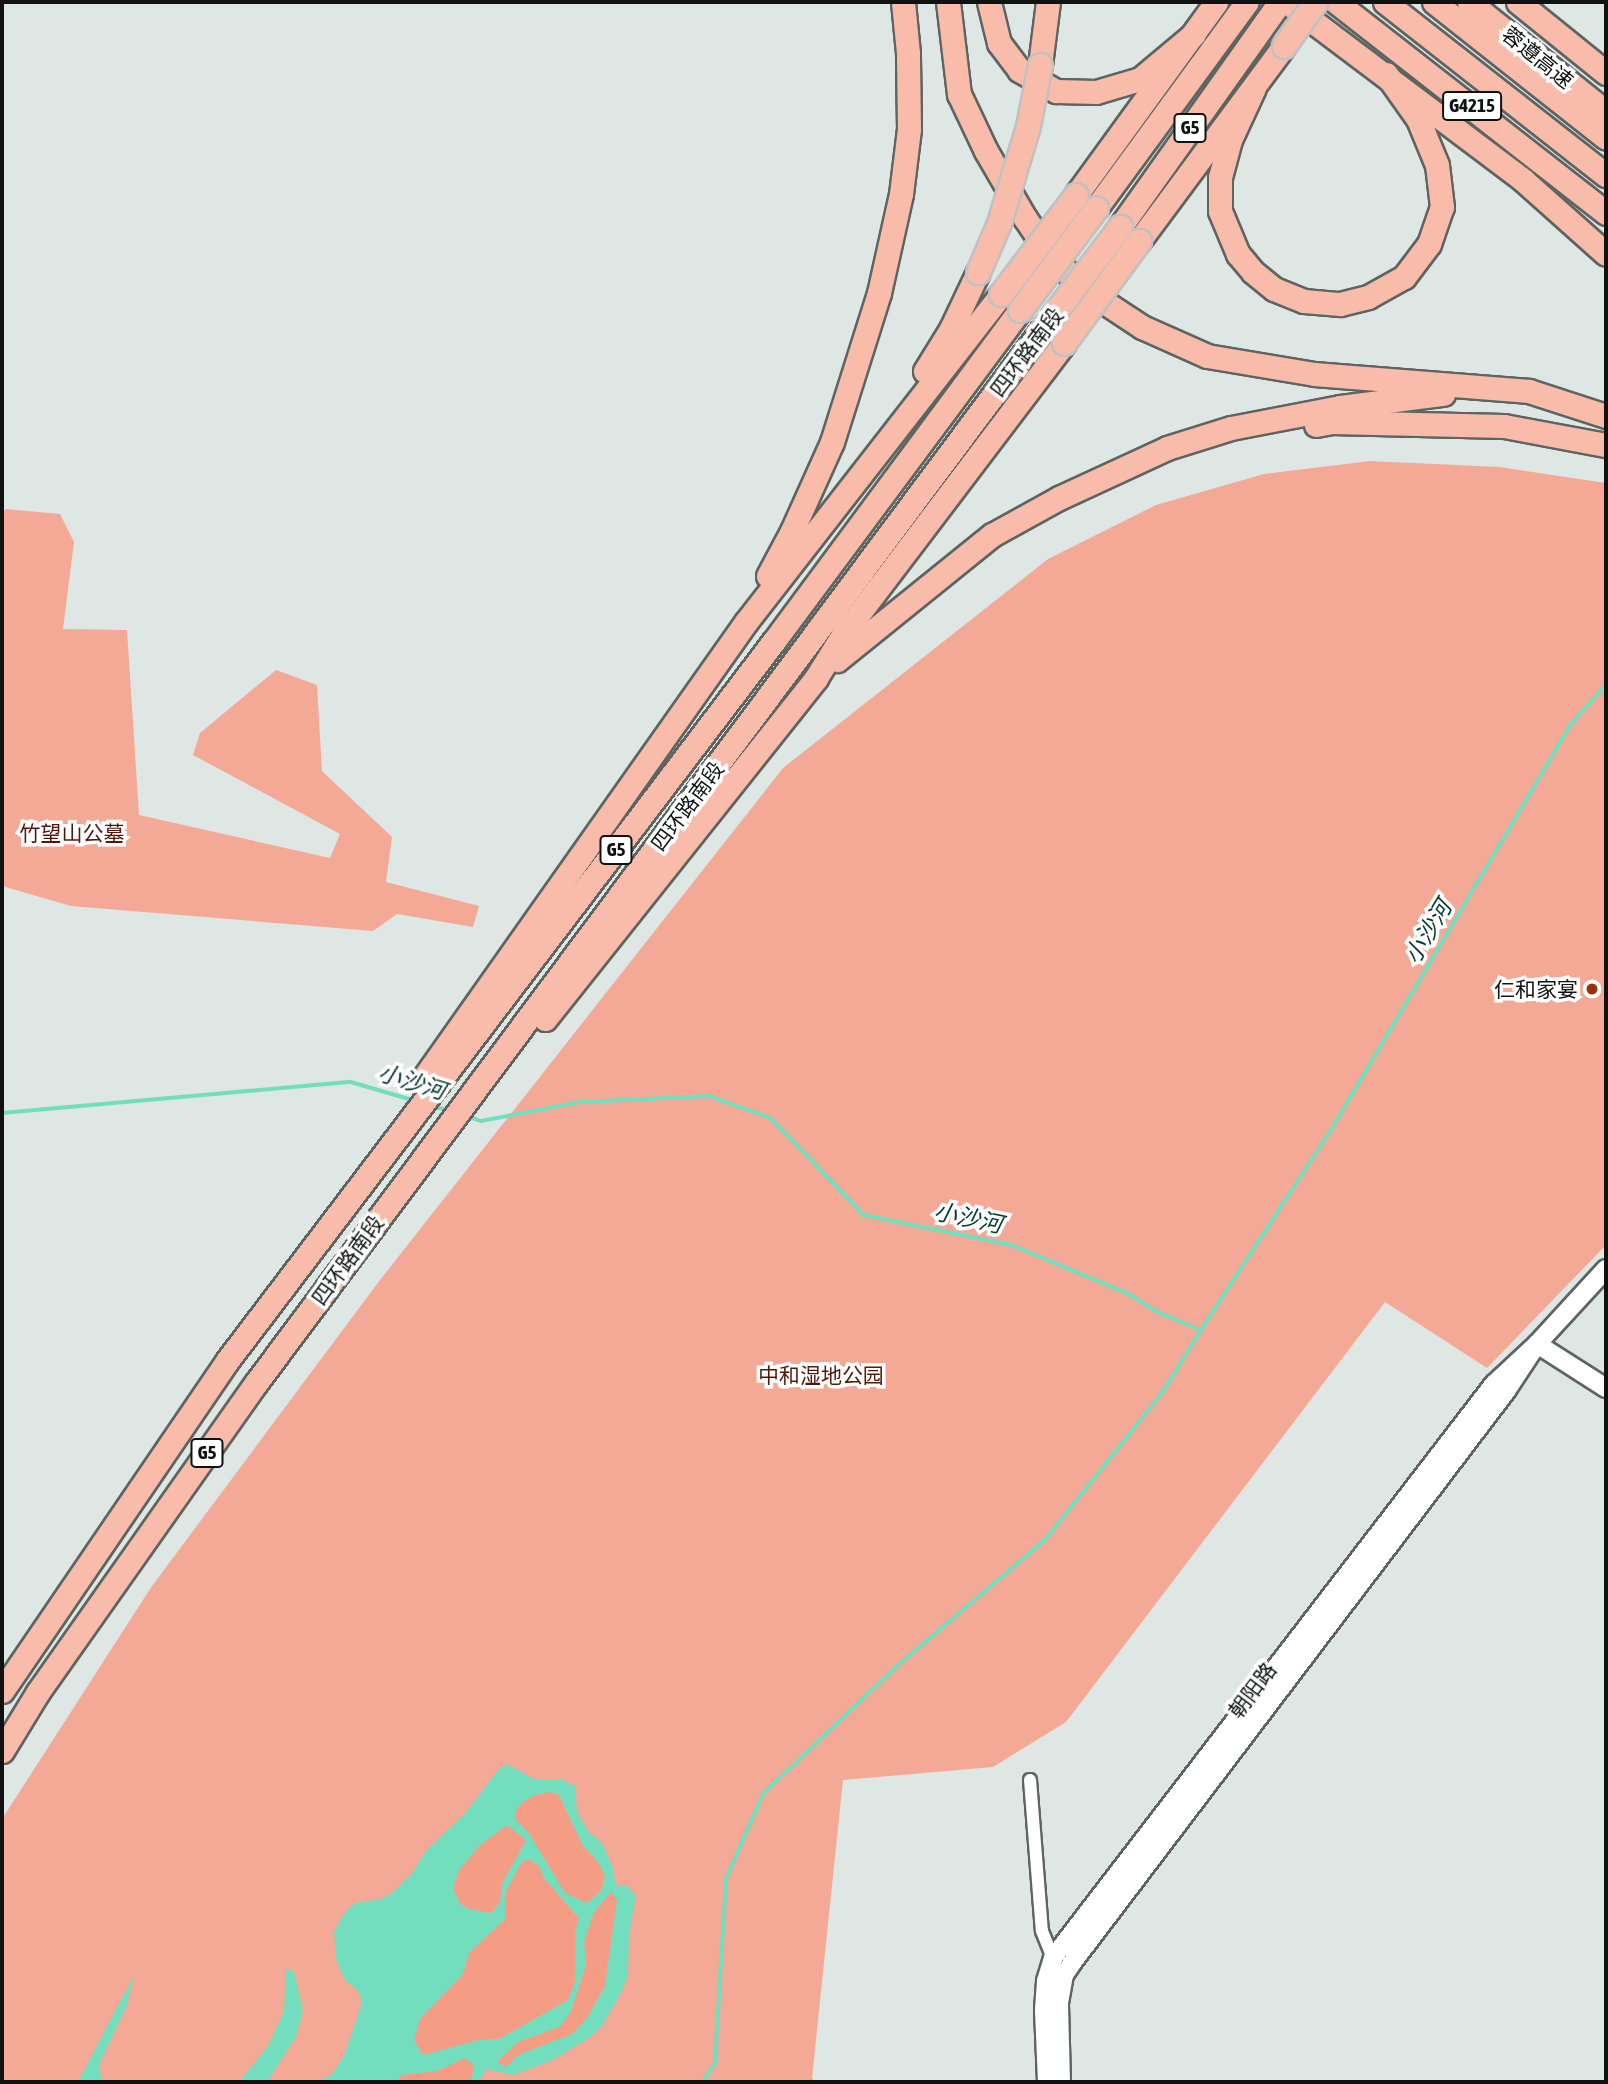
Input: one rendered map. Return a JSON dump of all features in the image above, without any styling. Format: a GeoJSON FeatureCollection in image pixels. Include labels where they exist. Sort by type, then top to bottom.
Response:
{"type":"FeatureCollection","features":[{"type":"Feature","properties":{"kind":"highway"},"geometry":{"type":"LineString","coordinates":[[767,588],[832,442],[879,293],[901,194],[909,130],[908,52],[903,2]]}},
{"type":"Feature","properties":{"kind":"highway"},"geometry":{"type":"LineString","coordinates":[[948,2],[959,94],[986,151],[1025,218],[1049,255],[1083,288],[1142,327],[1207,356],[1314,374],[1530,391],[1606,415]]}},
{"type":"Feature","properties":{"kind":"highway"},"geometry":{"type":"LineString","coordinates":[[989,2],[999,43],[1019,70],[1056,91],[1096,92],[1140,79],[1194,34]]}},
{"type":"Feature","properties":{"kind":"highway"},"geometry":{"type":"LineString","coordinates":[[851,485],[951,329],[999,223],[1028,126],[1048,2]]}},
{"type":"Feature","properties":{"kind":"highway"},"geometry":{"type":"LineString","coordinates":[[375,1156],[434,1065],[746,622],[767,588],[1002,294],[1086,201],[1216,2]]}},
{"type":"Feature","properties":{"kind":"highway","name":"四环路南段"},"geometry":{"type":"LineString","coordinates":[[497,1070],[820,627],[1119,227],[1280,2]]}},
{"type":"Feature","properties":{"kind":"highway"},"geometry":{"type":"LineString","coordinates":[[1287,2],[1386,74],[1523,180],[1606,254]]}},
{"type":"Feature","properties":{"kind":"highway"},"geometry":{"type":"LineString","coordinates":[[497,1070],[847,641],[1315,2]]}},
{"type":"Feature","properties":{"kind":"highway","name":"G4215"},"geometry":{"type":"LineString","coordinates":[[1336,2],[1606,214]]}},
{"type":"Feature","properties":{"kind":"highway"},"geometry":{"type":"LineString","coordinates":[[1385,2],[1606,175]]}},
{"type":"Feature","properties":{"kind":"highway"},"geometry":{"type":"LineString","coordinates":[[1434,2],[1606,138]]}},
{"type":"Feature","properties":{"kind":"highway","name":"蓉遵高速"},"geometry":{"type":"LineString","coordinates":[[1469,2],[1606,111]]}},
{"type":"Feature","properties":{"kind":"highway"},"geometry":{"type":"LineString","coordinates":[[1518,2],[1606,73]]}},
{"type":"Feature","properties":{"kind":"highway","name":"四环路南段"},"geometry":{"type":"LineString","coordinates":[[2,1692],[227,1361],[375,1156],[457,1060],[774,641],[1020,310],[1086,201],[1243,7]]}},
{"type":"Feature","properties":{"kind":"highway"},"geometry":{"type":"LineString","coordinates":[[1254,88],[1230,141],[1220,177],[1220,211],[1238,254],[1253,272],[1274,289],[1304,301],[1340,304],[1368,297],[1404,277],[1429,244],[1442,207],[1437,165],[1418,119],[1386,74]]}},
{"type":"Feature","properties":{"kind":"highway"},"geometry":{"type":"LineString","coordinates":[[847,641],[992,536],[1059,498],[1167,448],[1231,428],[1340,407],[1492,388]]}},
{"type":"Feature","properties":{"kind":"highway"},"geometry":{"type":"LineString","coordinates":[[1167,448],[1331,422],[1504,426],[1606,445]]}},
{"type":"Feature","properties":{"kind":"highway","name":"G5"},"geometry":{"type":"LineString","coordinates":[[2,1751],[38,1692],[256,1383],[497,1070]]}},
{"type":"Feature","properties":{"kind":"main road"},"geometry":{"type":"LineString","coordinates":[[1047,2082],[1044,2010],[1046,1981],[1053,1958],[1494,1384],[1537,1344],[1606,1269]]}},
{"type":"Feature","properties":{"kind":"main road"},"geometry":{"type":"LineString","coordinates":[[1537,1344],[1606,1388]]}},
{"type":"Feature","properties":{"kind":"main road","name":"朝阳路"},"geometry":{"type":"LineString","coordinates":[[1061,2082],[1059,2003],[1064,1975],[1506,1391],[1537,1344]]}},
{"type":"Feature","properties":{"kind":"street"},"geometry":{"type":"LineString","coordinates":[[1030,1780],[1042,1931],[1053,1958]]}},
{"type":"Feature","properties":{"kind":"green space","name":"中和湿地公园"},"geometry":{"type":"Polygon","coordinates":[[[1370,461],[1499,467],[1606,483],[1606,1245],[1487,1368],[1385,1302],[1066,1722],[993,1767],[843,1780],[812,2078],[815,2082],[2,2082],[2,1819],[152,1586],[380,1280],[783,768],[1048,559],[1156,505],[1264,474],[1370,461]]]}},
{"type":"Feature","properties":{"kind":"green space","name":"竹望山公墓"},"geometry":{"type":"Polygon","coordinates":[[[6,509],[60,514],[74,542],[63,629],[127,630],[139,815],[330,858],[340,834],[193,755],[200,733],[276,670],[317,685],[322,771],[392,837],[386,882],[479,906],[473,927],[397,914],[373,931],[71,906],[2,886],[2,514],[6,509]]]}},
{"type":"Feature","properties":{"kind":"shaded area"},"geometry":{"type":"Polygon","coordinates":[[[507,1764],[534,1779],[561,1779],[575,1786],[577,1812],[588,1831],[602,1843],[613,1868],[616,1885],[625,1885],[636,1895],[629,1935],[628,1976],[620,1995],[602,2026],[589,2038],[551,2061],[513,2075],[486,2069],[479,2082],[471,2082],[474,2066],[465,2058],[437,2071],[401,2075],[396,2082],[318,2082],[332,2074],[344,2056],[362,2003],[358,1991],[344,1979],[336,1958],[334,1932],[343,1915],[354,1903],[381,1899],[393,1892],[413,1872],[425,1852],[467,1811],[498,1770],[507,1764]],[[548,1792],[532,1796],[515,1812],[516,1820],[529,1833],[565,1893],[587,1903],[601,1891],[605,1876],[598,1862],[582,1844],[559,1795],[548,1792]],[[507,1825],[479,1846],[459,1870],[453,1888],[460,1904],[469,1909],[491,1913],[500,1903],[502,1884],[526,1840],[507,1825]],[[529,1859],[521,1863],[505,1893],[505,1919],[469,1953],[463,1974],[420,2019],[414,2040],[423,2055],[479,2040],[499,2039],[568,2000],[575,1982],[575,1932],[579,1918],[544,1878],[539,1866],[529,1859]],[[611,1892],[594,1912],[584,1942],[586,1965],[571,2011],[561,2026],[518,2042],[497,2062],[506,2067],[518,2055],[572,2034],[587,2018],[605,1986],[617,1900],[611,1892]]]}},
{"type":"Feature","properties":{"kind":"shaded area"},"geometry":{"type":"Polygon","coordinates":[[[548,1792],[559,1795],[582,1844],[598,1862],[605,1876],[601,1891],[587,1903],[565,1893],[529,1833],[516,1820],[515,1812],[520,1805],[532,1796],[548,1792]]]}},
{"type":"Feature","properties":{"kind":"shaded area"},"geometry":{"type":"Polygon","coordinates":[[[507,1825],[526,1840],[502,1884],[500,1903],[491,1913],[469,1909],[460,1904],[453,1888],[459,1870],[479,1846],[507,1825]]]}},
{"type":"Feature","properties":{"kind":"shaded area"},"geometry":{"type":"Polygon","coordinates":[[[529,1859],[539,1866],[544,1878],[579,1919],[575,1932],[575,1982],[568,2000],[499,2039],[479,2040],[423,2055],[414,2040],[420,2019],[462,1974],[469,1953],[505,1919],[505,1893],[521,1863],[529,1859]]]}},
{"type":"Feature","properties":{"kind":"shaded area"},"geometry":{"type":"Polygon","coordinates":[[[611,1891],[617,1900],[605,1986],[587,2018],[572,2034],[518,2055],[506,2068],[496,2062],[518,2042],[561,2026],[571,2011],[586,1965],[584,1942],[594,1912],[611,1891]]]}},
{"type":"Feature","properties":{"kind":"shaded area"},"geometry":{"type":"Polygon","coordinates":[[[286,1969],[294,1971],[303,2011],[296,2037],[267,2082],[239,2082],[268,2046],[284,2011],[286,1969]]]}},
{"type":"Feature","properties":{"kind":"shaded area"},"geometry":{"type":"Polygon","coordinates":[[[134,1975],[127,2005],[99,2065],[102,2082],[78,2082],[134,1975]]]}},
{"type":"Feature","properties":{"kind":"shaded area"},"geometry":{"type":"Polygon","coordinates":[[[465,2058],[474,2066],[471,2082],[396,2082],[401,2075],[437,2071],[465,2058]]]}},
{"type":"Feature","properties":{"kind":"waterway","name":"小沙河"},"geometry":{"type":"LineString","coordinates":[[466,1116],[481,1121],[581,1102],[709,1096],[771,1118],[864,1215],[1012,1245],[1129,1294],[1160,1313],[1201,1330],[1331,1130],[1572,723],[1606,685]]}},
{"type":"Feature","properties":{"kind":"waterway","name":"小沙河"},"geometry":{"type":"LineString","coordinates":[[2,1113],[351,1082],[416,1101]]}},
{"type":"Feature","properties":{"kind":"waterway","name":"小沙河"},"geometry":{"type":"LineString","coordinates":[[433,1106],[449,1111]]}},
{"type":"Feature","properties":{"kind":"waterway"},"geometry":{"type":"LineString","coordinates":[[703,2082],[715,2063],[726,1879],[763,1794],[897,1666],[1045,1540],[1162,1393],[1201,1330]]}},
{"type":"Feature","properties":{"kind":"place","name":"仁和家宴"},"geometry":{"type":"Point","coordinates":[1592,989]}}]}
